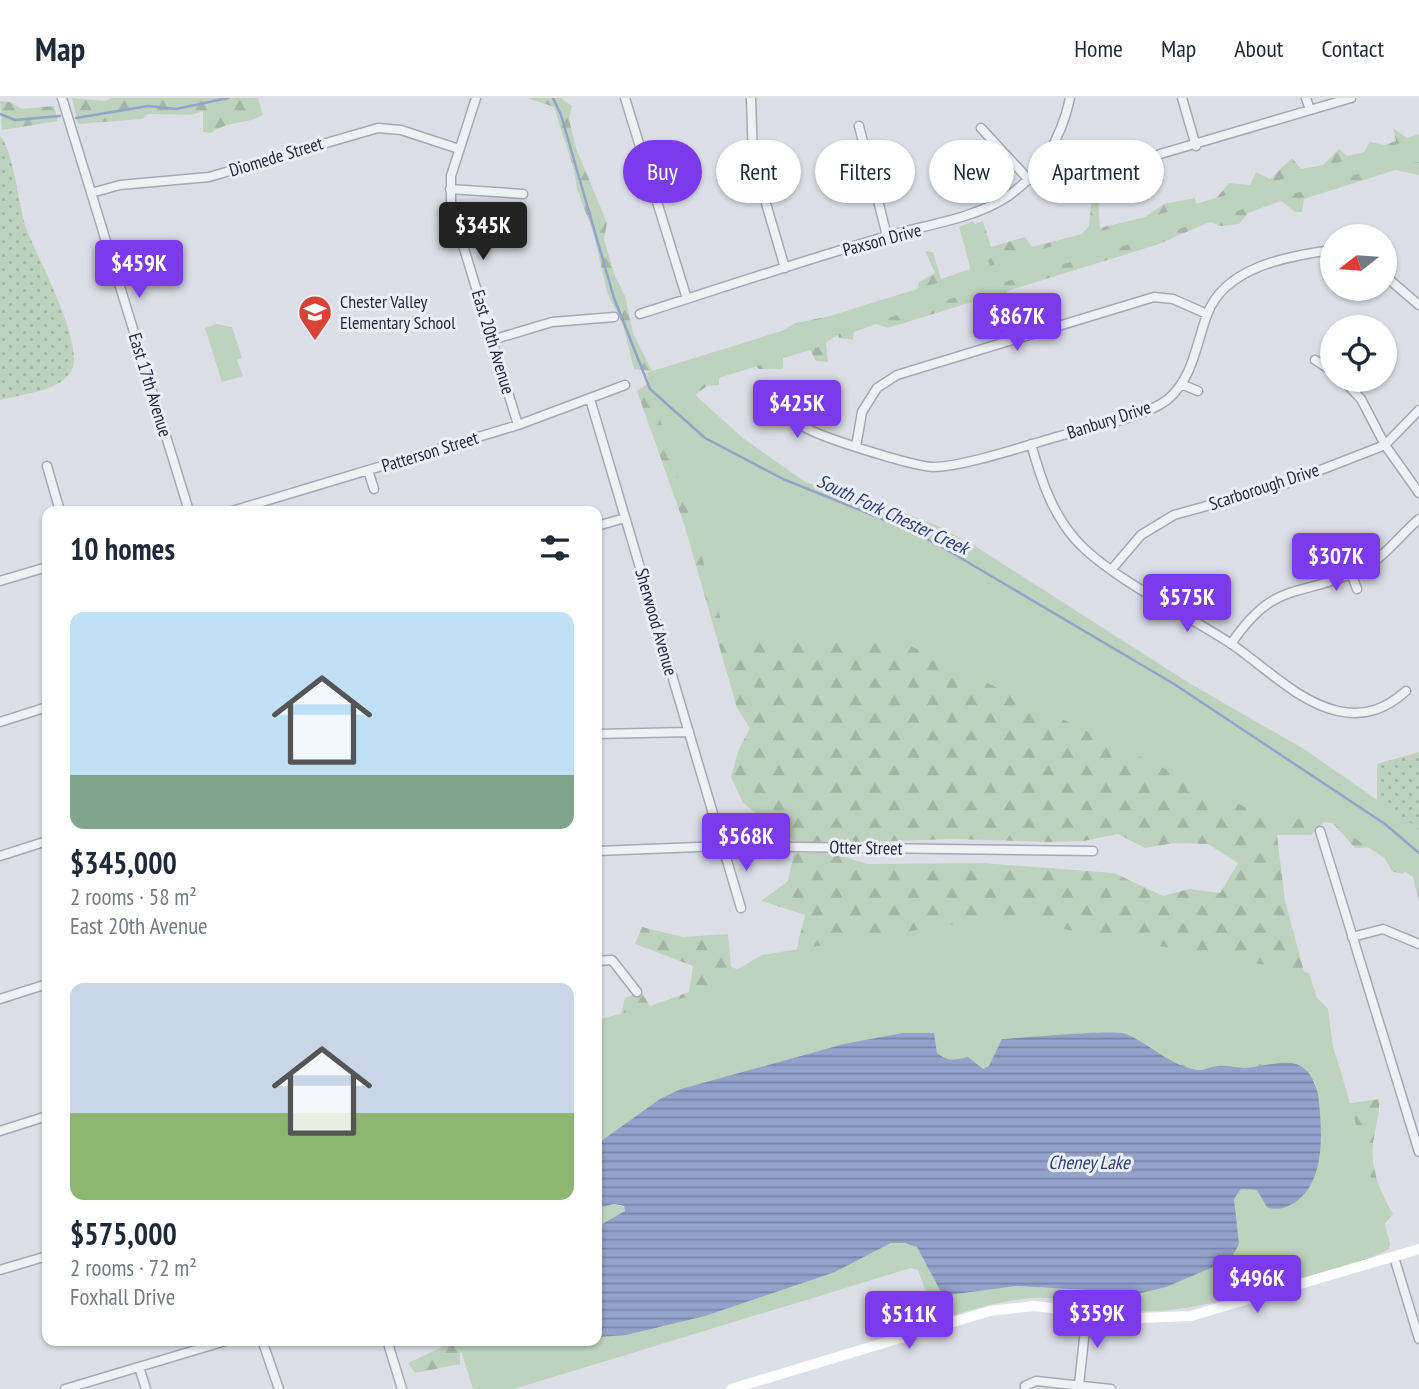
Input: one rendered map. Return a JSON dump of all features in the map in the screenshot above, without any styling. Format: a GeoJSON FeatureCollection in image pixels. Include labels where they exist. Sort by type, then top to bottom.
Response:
{"type":"FeatureCollection","features":[{"type":"Feature","properties":{"kind":"street","name":"East 17th Avenue"},"geometry":{"type":"LineString","coordinates":[[62,98],[187,506]]}},
{"type":"Feature","properties":{"kind":"street","name":"East 20th Avenue"},"geometry":{"type":"LineString","coordinates":[[476,98],[458,149],[450,189],[453,216],[518,425]]}},
{"type":"Feature","properties":{"kind":"street"},"geometry":{"type":"LineString","coordinates":[[625,98],[687,299]]}},
{"type":"Feature","properties":{"kind":"street"},"geometry":{"type":"LineString","coordinates":[[751,98],[751,141],[755,169],[785,268]]}},
{"type":"Feature","properties":{"kind":"street","name":"Paxson Drive"},"geometry":{"type":"LineString","coordinates":[[1055,140],[1066,120],[1070,98]]}},
{"type":"Feature","properties":{"kind":"street"},"geometry":{"type":"LineString","coordinates":[[1182,98],[1196,146]]}},
{"type":"Feature","properties":{"kind":"street"},"geometry":{"type":"LineString","coordinates":[[1306,98],[1310,110]]}},
{"type":"Feature","properties":{"kind":"street"},"geometry":{"type":"LineString","coordinates":[[1164,155],[1351,98]]}},
{"type":"Feature","properties":{"kind":"street"},"geometry":{"type":"LineString","coordinates":[[859,126],[887,236]]}},
{"type":"Feature","properties":{"kind":"street","name":"Diomede Street"},"geometry":{"type":"LineString","coordinates":[[91,192],[120,185],[209,177],[378,128],[401,130],[458,149]]}},
{"type":"Feature","properties":{"kind":"street"},"geometry":{"type":"LineString","coordinates":[[981,128],[1028,179]]}},
{"type":"Feature","properties":{"kind":"street","name":"Paxson Drive"},"geometry":{"type":"LineString","coordinates":[[640,314],[887,236],[938,225],[1004,199],[1028,181]]}},
{"type":"Feature","properties":{"kind":"street"},"geometry":{"type":"LineString","coordinates":[[450,189],[523,194]]}},
{"type":"Feature","properties":{"kind":"street","name":"Banbury Drive"},"geometry":{"type":"LineString","coordinates":[[775,388],[796,422],[856,447],[932,467],[1031,444],[1151,408],[1167,400],[1181,384],[1196,355],[1207,314],[1223,287],[1282,259],[1320,252]]}},
{"type":"Feature","properties":{"kind":"street"},"geometry":{"type":"LineString","coordinates":[[1397,286],[1419,305]]}},
{"type":"Feature","properties":{"kind":"street"},"geometry":{"type":"LineString","coordinates":[[856,447],[862,412],[877,388],[921,366],[1154,297],[1173,299],[1207,314]]}},
{"type":"Feature","properties":{"kind":"street"},"geometry":{"type":"LineString","coordinates":[[492,340],[552,322],[614,317]]}},
{"type":"Feature","properties":{"kind":"street"},"geometry":{"type":"LineString","coordinates":[[1315,360],[1320,363]]}},
{"type":"Feature","properties":{"kind":"street"},"geometry":{"type":"LineString","coordinates":[[1181,384],[1198,391]]}},
{"type":"Feature","properties":{"kind":"street","name":"Patterson Street"},"geometry":{"type":"LineString","coordinates":[[261,506],[368,470],[518,425],[625,385]]}},
{"type":"Feature","properties":{"kind":"street"},"geometry":{"type":"LineString","coordinates":[[1354,392],[1361,399],[1385,445],[1419,493]]}},
{"type":"Feature","properties":{"kind":"street","name":"Sherwood Avenue"},"geometry":{"type":"LineString","coordinates":[[590,399],[741,908]]}},
{"type":"Feature","properties":{"kind":"street","name":"Scarborough Drive"},"geometry":{"type":"LineString","coordinates":[[1112,569],[1141,535],[1174,515],[1282,485],[1385,445],[1419,410]]}},
{"type":"Feature","properties":{"kind":"street"},"geometry":{"type":"LineString","coordinates":[[1031,444],[1058,519],[1078,543],[1112,569],[1231,644],[1298,692],[1336,710],[1362,714],[1391,704],[1406,691]]}},
{"type":"Feature","properties":{"kind":"street"},"geometry":{"type":"LineString","coordinates":[[47,466],[59,506]]}},
{"type":"Feature","properties":{"kind":"street"},"geometry":{"type":"LineString","coordinates":[[368,470],[374,489]]}},
{"type":"Feature","properties":{"kind":"street"},"geometry":{"type":"LineString","coordinates":[[602,524],[625,517]]}},
{"type":"Feature","properties":{"kind":"street"},"geometry":{"type":"LineString","coordinates":[[1231,644],[1262,605],[1285,592],[1364,569],[1419,519]]}},
{"type":"Feature","properties":{"kind":"street"},"geometry":{"type":"LineString","coordinates":[[0,581],[42,568]]}},
{"type":"Feature","properties":{"kind":"street"},"geometry":{"type":"LineString","coordinates":[[1351,573],[1357,589]]}},
{"type":"Feature","properties":{"kind":"street"},"geometry":{"type":"LineString","coordinates":[[0,722],[42,709]]}},
{"type":"Feature","properties":{"kind":"street"},"geometry":{"type":"LineString","coordinates":[[602,734],[689,732]]}},
{"type":"Feature","properties":{"kind":"street"},"geometry":{"type":"LineString","coordinates":[[1320,831],[1419,1152]]}},
{"type":"Feature","properties":{"kind":"street"},"geometry":{"type":"LineString","coordinates":[[0,856],[42,843]]}},
{"type":"Feature","properties":{"kind":"street","name":"Otter Street"},"geometry":{"type":"LineString","coordinates":[[602,851],[723,846],[1093,851]]}},
{"type":"Feature","properties":{"kind":"street"},"geometry":{"type":"LineString","coordinates":[[1352,937],[1383,929],[1419,944]]}},
{"type":"Feature","properties":{"kind":"street"},"geometry":{"type":"LineString","coordinates":[[602,961],[612,960],[637,992]]}},
{"type":"Feature","properties":{"kind":"street"},"geometry":{"type":"LineString","coordinates":[[0,999],[42,986]]}},
{"type":"Feature","properties":{"kind":"street"},"geometry":{"type":"LineString","coordinates":[[0,1131],[42,1118]]}},
{"type":"Feature","properties":{"kind":"street"},"geometry":{"type":"LineString","coordinates":[[731,1389],[989,1311],[1034,1306],[1140,1318],[1191,1316],[1419,1249]]}},
{"type":"Feature","properties":{"kind":"street"},"geometry":{"type":"LineString","coordinates":[[0,1270],[42,1257]]}},
{"type":"Feature","properties":{"kind":"street"},"geometry":{"type":"LineString","coordinates":[[1394,1257],[1419,1339]]}},
{"type":"Feature","properties":{"kind":"street"},"geometry":{"type":"LineString","coordinates":[[1079,1385],[1087,1311]]}},
{"type":"Feature","properties":{"kind":"street"},"geometry":{"type":"LineString","coordinates":[[65,1389],[209,1346]]}},
{"type":"Feature","properties":{"kind":"street"},"geometry":{"type":"LineString","coordinates":[[264,1346],[279,1389]]}},
{"type":"Feature","properties":{"kind":"street"},"geometry":{"type":"LineString","coordinates":[[389,1346],[402,1389]]}},
{"type":"Feature","properties":{"kind":"street"},"geometry":{"type":"LineString","coordinates":[[139,1367],[146,1389]]}},
{"type":"Feature","properties":{"kind":"street"},"geometry":{"type":"LineString","coordinates":[[1025,1387],[1036,1381],[1111,1389]]}},
{"type":"Feature","properties":{"kind":"green space"},"geometry":{"type":"Polygon","coordinates":[[[72,98],[105,101],[111,98],[258,98],[263,115],[211,133],[203,132],[203,111],[191,115],[148,114],[142,119],[78,124],[72,98]]]}},
{"type":"Feature","properties":{"kind":"green space"},"geometry":{"type":"Polygon","coordinates":[[[527,98],[561,98],[572,106],[569,119],[576,148],[607,223],[604,239],[615,276],[625,296],[633,333],[652,371],[770,339],[795,323],[915,300],[919,282],[935,273],[925,251],[933,252],[941,279],[970,269],[962,229],[983,221],[991,247],[1025,237],[1032,247],[1082,234],[1089,226],[1091,203],[1098,203],[1100,228],[1145,217],[1164,204],[1195,198],[1199,219],[1229,183],[1250,185],[1256,172],[1270,179],[1292,158],[1301,169],[1323,165],[1339,149],[1347,156],[1364,152],[1370,142],[1385,145],[1396,141],[1393,128],[1407,138],[1419,134],[1419,175],[1395,170],[1304,199],[1302,212],[1295,212],[1281,201],[1248,213],[1239,224],[1221,226],[1210,222],[1156,245],[1007,291],[1018,330],[1003,333],[991,296],[888,328],[876,324],[854,332],[853,340],[839,338],[837,330],[824,326],[828,362],[816,361],[807,344],[783,353],[783,369],[759,369],[749,359],[720,358],[719,385],[707,386],[695,395],[760,470],[1131,655],[1398,814],[1419,838],[1419,901],[1411,869],[1401,874],[1392,871],[1378,847],[1355,848],[1328,818],[1311,835],[1277,835],[1285,901],[1309,990],[1328,1009],[1337,1078],[660,1099],[602,1140],[602,1020],[621,1014],[625,998],[641,992],[650,1006],[689,992],[693,966],[635,944],[642,927],[683,937],[728,934],[731,967],[743,971],[796,952],[805,915],[761,901],[788,881],[794,853],[832,853],[867,864],[983,863],[1114,873],[1163,896],[1189,889],[1220,893],[1238,863],[1208,844],[1174,843],[1145,848],[1118,834],[1084,841],[953,839],[807,844],[786,838],[743,803],[731,777],[739,749],[750,728],[737,708],[684,524],[637,391],[654,379],[651,371],[634,369],[623,325],[607,292],[593,232],[577,189],[574,170],[554,107],[527,98]]]}},
{"type":"Feature","properties":{"kind":"green space"},"geometry":{"type":"Polygon","coordinates":[[[0,101],[10,102],[22,109],[54,106],[58,121],[2,130],[0,101]]]}},
{"type":"Feature","properties":{"kind":"green space"},"geometry":{"type":"Polygon","coordinates":[[[0,136],[12,164],[26,228],[57,298],[74,356],[72,369],[59,383],[40,391],[0,400],[0,136]]]}},
{"type":"Feature","properties":{"kind":"green space"},"geometry":{"type":"Polygon","coordinates":[[[1419,137],[1419,162],[1381,167],[842,332],[819,347],[706,382],[695,395],[743,438],[805,482],[878,503],[936,525],[978,548],[1189,683],[1304,749],[1419,829],[1419,881],[1332,823],[1259,814],[892,637],[727,640],[646,373],[972,272],[959,227],[973,221],[990,266],[1419,137]]]}},
{"type":"Feature","properties":{"kind":"green space"},"geometry":{"type":"Polygon","coordinates":[[[217,324],[232,327],[242,358],[237,360],[243,376],[222,382],[205,328],[217,324]]]}},
{"type":"Feature","properties":{"kind":"green space"},"geometry":{"type":"Polygon","coordinates":[[[1419,752],[1419,830],[1377,802],[1377,764],[1419,752]]]}},
{"type":"Feature","properties":{"kind":"green space"},"geometry":{"type":"Polygon","coordinates":[[[997,917],[1309,973],[1341,1072],[1390,1243],[1389,1249],[1340,1269],[1269,1290],[1197,1306],[1146,1311],[1062,1299],[1034,1298],[998,1303],[940,1319],[934,1314],[918,1270],[911,1268],[514,1389],[473,1389],[460,1346],[602,1346],[602,1329],[705,1316],[857,1261],[891,1243],[905,1243],[917,1247],[944,1294],[1016,1286],[1141,1293],[1230,1260],[1234,1199],[1241,1189],[1257,1190],[1318,1159],[1319,1114],[1315,1082],[1287,1062],[1198,1068],[1165,1057],[1146,1045],[994,1053],[989,1067],[983,1069],[968,1057],[948,1059],[941,1056],[937,1053],[934,1033],[903,1033],[844,1044],[660,1099],[602,1140],[602,1019],[691,996],[762,955],[997,917]]]}},
{"type":"Feature","properties":{"kind":"green space"},"geometry":{"type":"Polygon","coordinates":[[[1379,1099],[1373,1163],[1393,1214],[1384,1225],[1345,1104],[1379,1099]]]}},
{"type":"Feature","properties":{"kind":"green space"},"geometry":{"type":"Polygon","coordinates":[[[614,1204],[624,1207],[625,1212],[602,1224],[602,1207],[614,1204]]]}},
{"type":"Feature","properties":{"kind":"green space"},"geometry":{"type":"Polygon","coordinates":[[[444,1346],[465,1346],[460,1353],[460,1364],[415,1373],[408,1363],[444,1346]]]}},
{"type":"Feature","properties":{"kind":"water","name":"Cheney Lake"},"geometry":{"type":"Polygon","coordinates":[[[903,1033],[934,1033],[937,1053],[952,1059],[968,1057],[983,1069],[989,1066],[1002,1039],[1118,1033],[1135,1038],[1168,1059],[1197,1070],[1215,1066],[1245,1068],[1280,1063],[1299,1065],[1313,1080],[1318,1094],[1321,1138],[1317,1168],[1305,1194],[1284,1208],[1267,1207],[1257,1190],[1241,1189],[1234,1199],[1239,1244],[1230,1260],[1166,1287],[1141,1293],[1016,1286],[948,1295],[941,1292],[917,1247],[905,1243],[891,1243],[835,1272],[705,1316],[626,1335],[602,1337],[602,1224],[625,1211],[624,1206],[614,1204],[602,1207],[602,1140],[660,1099],[681,1089],[844,1044],[903,1033]]]}},
{"type":"Feature","properties":{"kind":"waterway","name":"South Fork Chester Creek"},"geometry":{"type":"LineString","coordinates":[[76,118],[148,106],[176,109],[228,98]]}},
{"type":"Feature","properties":{"kind":"waterway","name":"South Fork Chester Creek"},"geometry":{"type":"LineString","coordinates":[[553,98],[561,115],[614,298],[650,389],[705,438],[783,479],[907,529],[942,547],[1174,684],[1385,824],[1419,853]]}},
{"type":"Feature","properties":{"kind":"waterway","name":"South Fork Chester Creek"},"geometry":{"type":"LineString","coordinates":[[0,114],[15,120],[60,116]]}},
{"type":"Feature","properties":{"kind":"place","name":"Chester Valley Elementary School"},"geometry":{"type":"Point","coordinates":[315,342]}}]}
